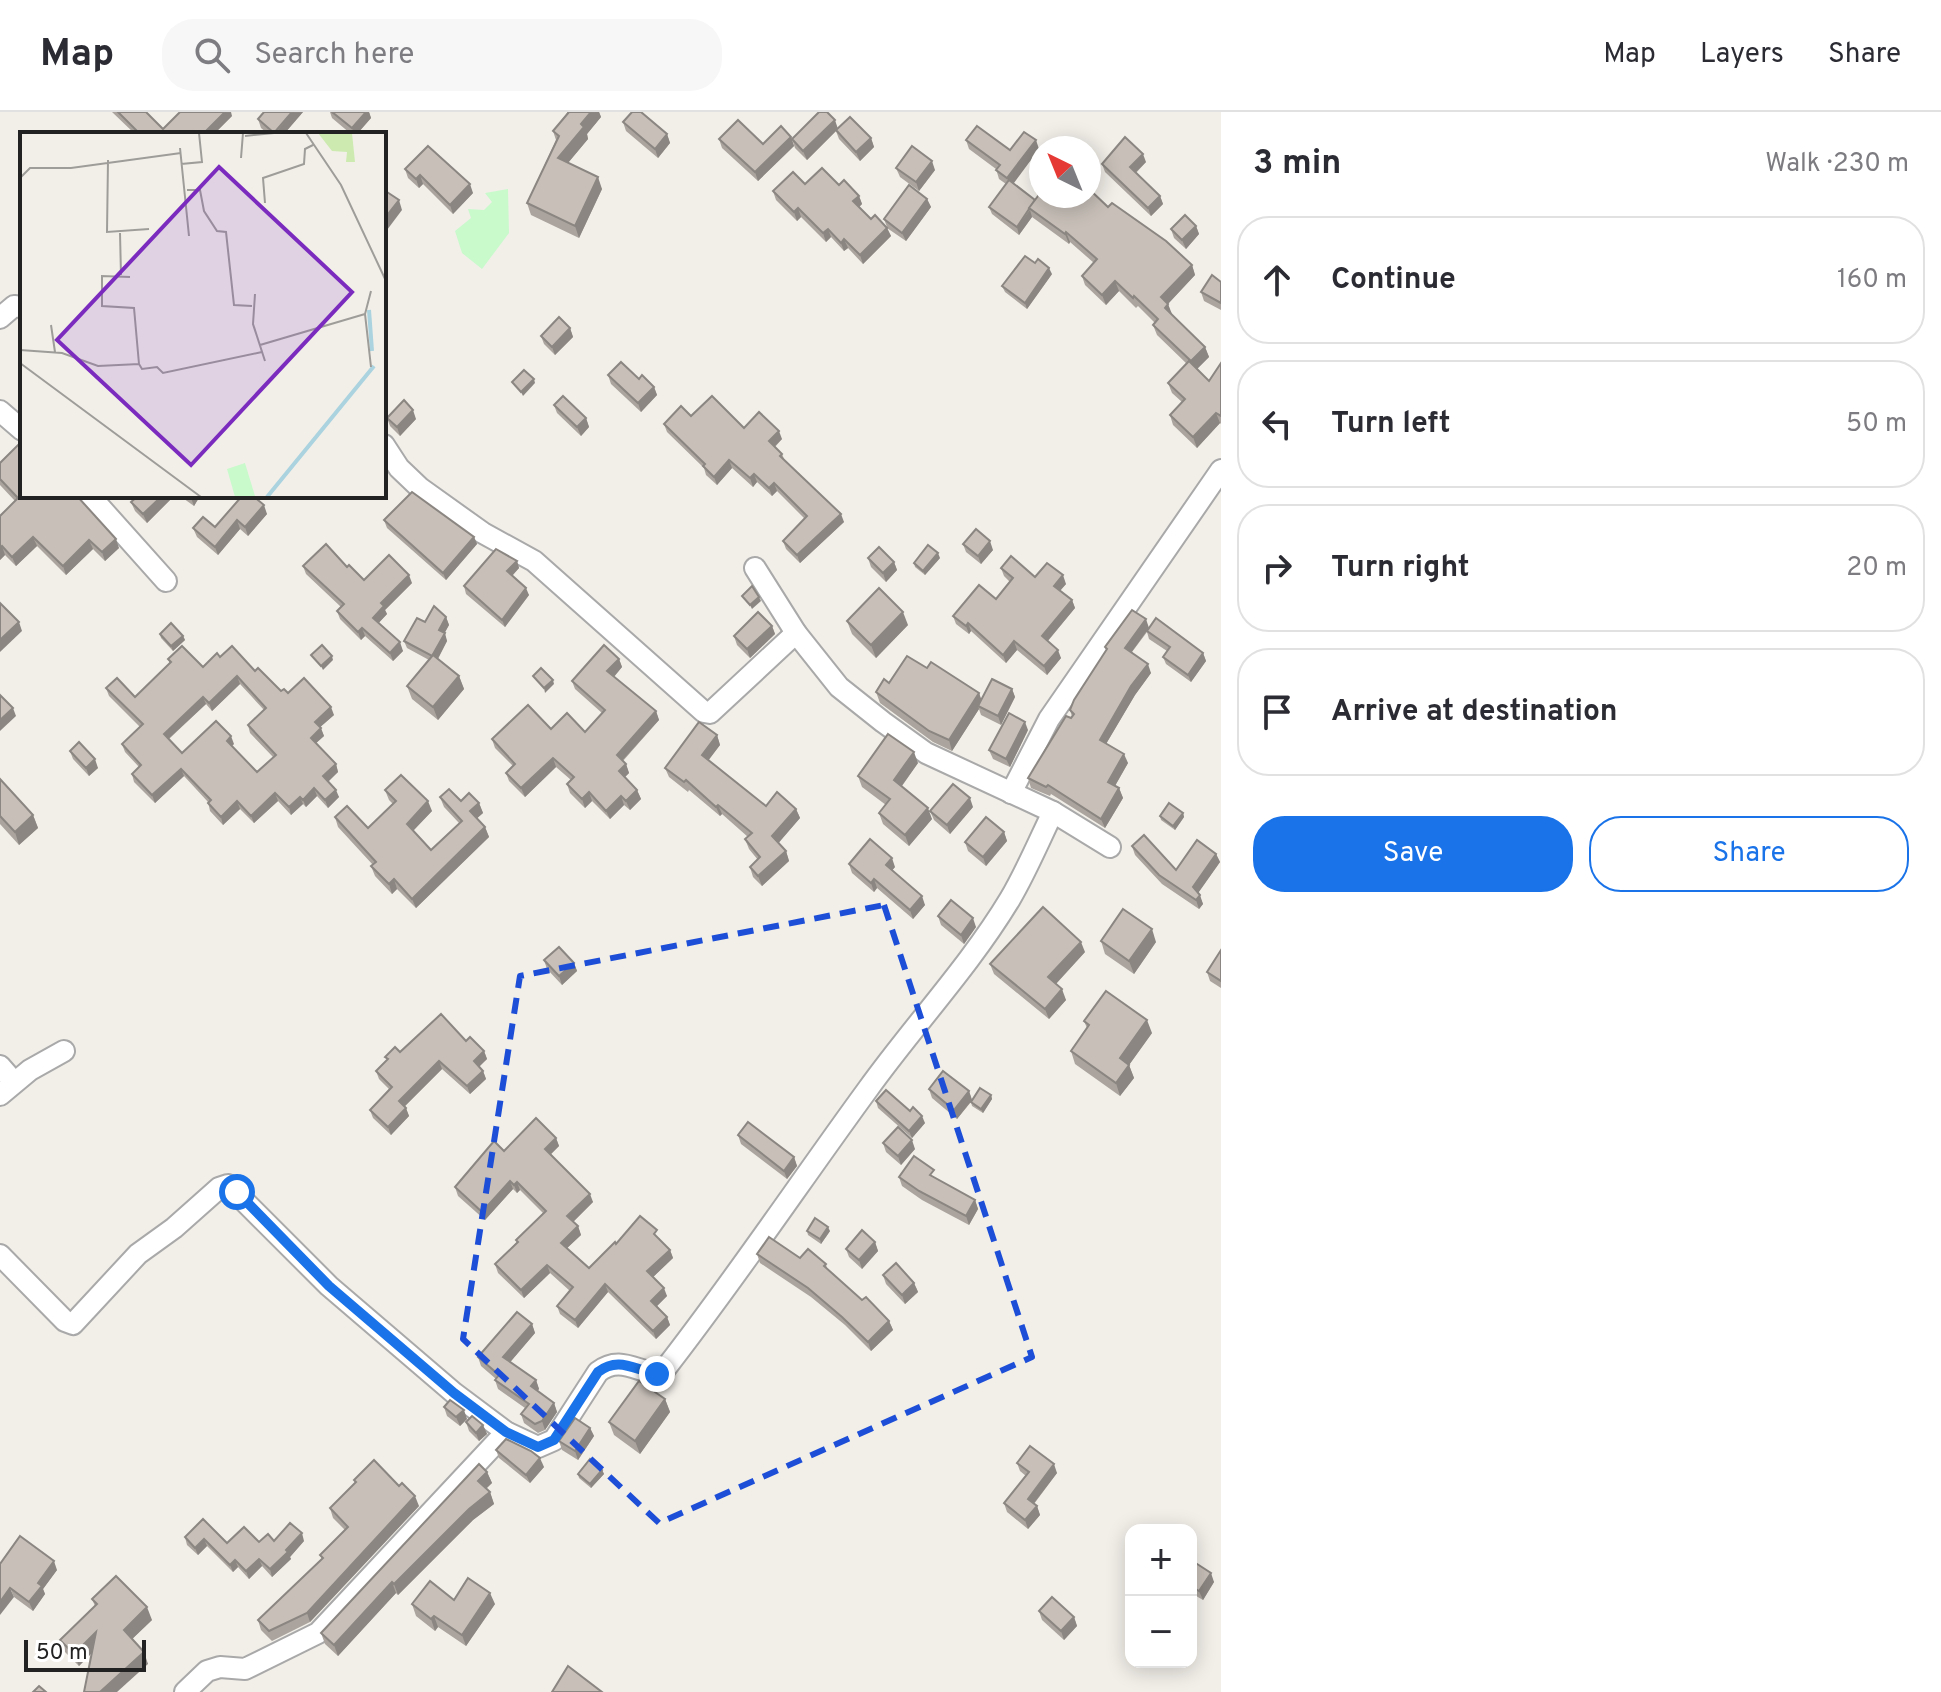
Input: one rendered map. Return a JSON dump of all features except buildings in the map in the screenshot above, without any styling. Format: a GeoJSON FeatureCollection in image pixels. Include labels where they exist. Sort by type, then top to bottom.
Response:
{"type":"FeatureCollection","features":[{"type":"Feature","properties":{"kind":"street"},"geometry":{"type":"LineString","coordinates":[[0,318],[14,306],[20,307]]}},
{"type":"Feature","properties":{"kind":"street"},"geometry":{"type":"LineString","coordinates":[[0,411],[20,428]]}},
{"type":"Feature","properties":{"kind":"street"},"geometry":{"type":"LineString","coordinates":[[386,448],[399,468],[420,488],[483,533],[534,561],[704,712],[710,713],[796,633]]}},
{"type":"Feature","properties":{"kind":"street"},"geometry":{"type":"LineString","coordinates":[[1011,793],[1049,719],[1221,470]]}},
{"type":"Feature","properties":{"kind":"street"},"geometry":{"type":"LineString","coordinates":[[92,498],[166,581]]}},
{"type":"Feature","properties":{"kind":"street"},"geometry":{"type":"LineString","coordinates":[[755,568],[796,633],[839,687],[883,722],[926,753],[1053,812],[1110,847]]}},
{"type":"Feature","properties":{"kind":"street"},"geometry":{"type":"LineString","coordinates":[[0,1255],[65,1321],[73,1324],[138,1254],[174,1228],[219,1188],[228,1185],[329,1286],[454,1393],[506,1432],[538,1447],[547,1445],[554,1440],[598,1372],[608,1365],[618,1363],[657,1374],[665,1369],[720,1298],[888,1060],[964,964],[1010,899],[1053,812]]}},
{"type":"Feature","properties":{"kind":"street"},"geometry":{"type":"LineString","coordinates":[[0,1066],[7,1088],[64,1051]]}},
{"type":"Feature","properties":{"kind":"street"},"geometry":{"type":"LineString","coordinates":[[185,1692],[207,1671],[220,1667],[245,1669],[318,1633],[506,1432]]}},
{"type":"Feature","properties":{"kind":"highlighted area"},"geometry":{"type":"Polygon","coordinates":[[[884,905],[1032,1357],[659,1523],[463,1339],[520,976],[884,905]]]}},
{"type":"Feature","properties":{"kind":"green space"},"geometry":{"type":"Polygon","coordinates":[[[508,189],[509,233],[482,269],[462,253],[455,231],[471,218],[468,209],[484,210],[492,202],[485,193],[508,189]]]}},
{"type":"Feature","properties":{"kind":"route"},"geometry":{"type":"LineString","coordinates":[[237,1192],[329,1286],[454,1393],[506,1432],[538,1447],[554,1440],[598,1372],[608,1365],[618,1363],[657,1374]]}}]}
